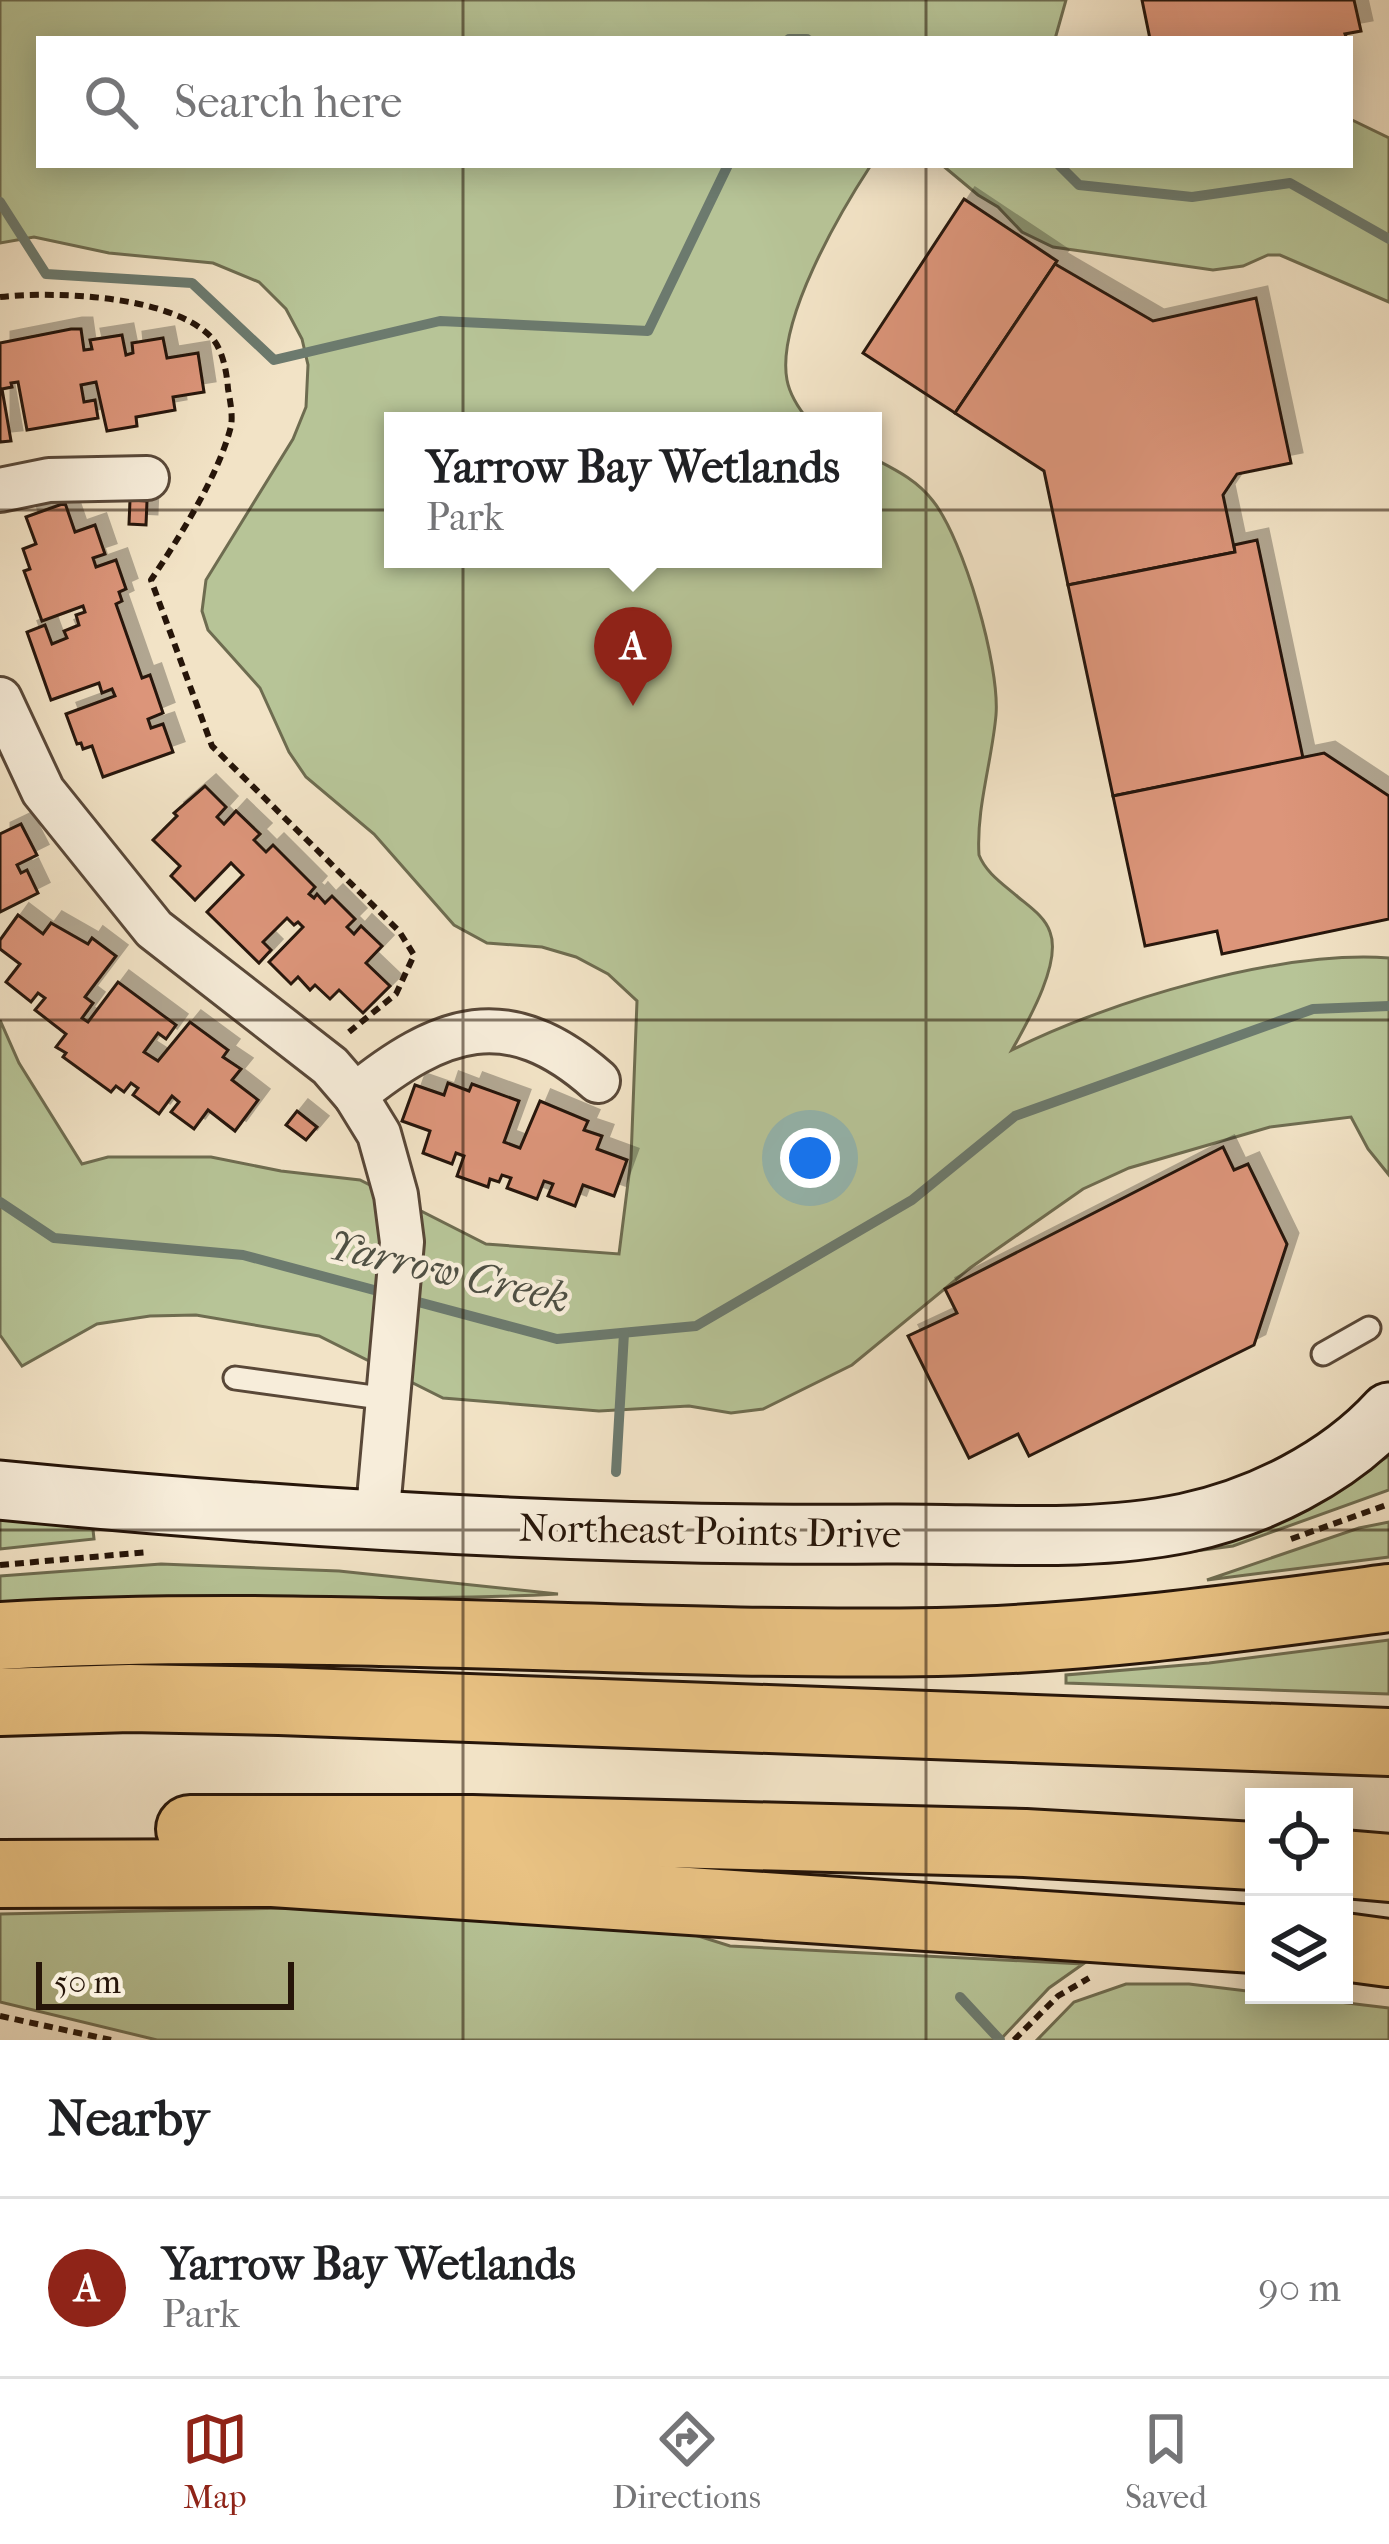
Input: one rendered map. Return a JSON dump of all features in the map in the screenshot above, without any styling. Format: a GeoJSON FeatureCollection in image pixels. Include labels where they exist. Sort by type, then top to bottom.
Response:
{"type":"FeatureCollection","features":[{"type":"Feature","properties":{"kind":"highway"},"geometry":{"type":"LineString","coordinates":[[0,1636],[271,1629],[941,1642],[1147,1630],[1389,1598]]}},
{"type":"Feature","properties":{"kind":"highway"},"geometry":{"type":"LineString","coordinates":[[0,1702],[279,1701],[1389,1742]]}},
{"type":"Feature","properties":{"kind":"highway"},"geometry":{"type":"LineString","coordinates":[[1025,1730],[1389,1779]]}},
{"type":"Feature","properties":{"kind":"highway"},"geometry":{"type":"LineString","coordinates":[[0,1834],[274,1827],[472,1829],[1025,1843],[1245,1855]]}},
{"type":"Feature","properties":{"kind":"highway"},"geometry":{"type":"LineString","coordinates":[[1353,1865],[1389,1868]]}},
{"type":"Feature","properties":{"kind":"highway"},"geometry":{"type":"LineString","coordinates":[[0,1874],[273,1873],[1245,1938]]}},
{"type":"Feature","properties":{"kind":"highway"},"geometry":{"type":"LineString","coordinates":[[1353,1948],[1389,1953]]}},
{"type":"Feature","properties":{"kind":"street"},"geometry":{"type":"LineString","coordinates":[[0,490],[81,478],[147,478]]}},
{"type":"Feature","properties":{"kind":"street"},"geometry":{"type":"LineString","coordinates":[[0,699],[43,790],[154,929],[319,1057],[356,1095],[380,1134],[397,1195],[402,1242],[377,1521]]}},
{"type":"Feature","properties":{"kind":"street"},"geometry":{"type":"LineString","coordinates":[[356,1095],[428,1043],[464,1033],[500,1032],[537,1040],[570,1057],[598,1081]]}},
{"type":"Feature","properties":{"kind":"street","name":"Northeast Points Drive"},"geometry":{"type":"LineString","coordinates":[[0,1490],[377,1521],[706,1536],[1136,1531],[1189,1522],[1258,1501],[1322,1467],[1389,1412]]}},
{"type":"Feature","properties":{"kind":"lane"},"geometry":{"type":"LineString","coordinates":[[1323,1354],[1369,1328]]}},
{"type":"Feature","properties":{"kind":"lane"},"geometry":{"type":"LineString","coordinates":[[235,1378],[388,1400]]}},
{"type":"Feature","properties":{"kind":"path"},"geometry":{"type":"LineString","coordinates":[[0,298],[52,294],[115,299],[187,321],[213,339],[226,372],[232,423],[190,522],[151,580],[212,746],[399,931],[414,955],[396,994],[319,1057]]}},
{"type":"Feature","properties":{"kind":"path"},"geometry":{"type":"LineString","coordinates":[[1014,2040],[1058,1996]]}},
{"type":"Feature","properties":{"kind":"path"},"geometry":{"type":"LineString","coordinates":[[0,2016],[111,2040]]}},
{"type":"Feature","properties":{"kind":"green space"},"geometry":{"type":"Polygon","coordinates":[[[0,0],[1066,0],[1056,36],[36,36],[36,168],[869,168],[813,269],[791,329],[787,380],[802,412],[384,412],[384,568],[882,568],[882,463],[906,476],[945,519],[978,604],[992,666],[996,715],[979,855],[1050,932],[1047,976],[1012,1050],[1096,1014],[1196,983],[1297,962],[1389,958],[1389,1175],[1351,1117],[1270,1127],[1129,1168],[1083,1189],[970,1268],[852,1365],[763,1409],[731,1413],[689,1406],[599,1411],[443,1398],[319,1336],[196,1315],[97,1324],[22,1366],[0,1335],[0,1020],[19,1063],[82,1164],[108,1157],[211,1157],[360,1180],[486,1244],[619,1254],[631,1159],[637,1001],[608,974],[576,957],[542,947],[487,943],[454,925],[374,834],[306,777],[289,752],[260,688],[208,630],[202,611],[206,580],[293,439],[306,407],[308,365],[302,339],[286,309],[259,282],[213,263],[109,253],[34,237],[0,243],[0,0]]]}},
{"type":"Feature","properties":{"kind":"green space"},"geometry":{"type":"Polygon","coordinates":[[[1353,120],[1389,138],[1389,302],[1280,255],[1213,270],[1053,247],[1022,232],[998,207],[946,168],[1353,168],[1353,120]]]}},
{"type":"Feature","properties":{"kind":"green space"},"geometry":{"type":"Polygon","coordinates":[[[1389,1456],[1389,1490],[1233,1546],[1150,1557],[1365,1470],[1389,1456]]]}},
{"type":"Feature","properties":{"kind":"green space"},"geometry":{"type":"Polygon","coordinates":[[[0,1517],[92,1520],[94,1539],[0,1549],[0,1517]]]}},
{"type":"Feature","properties":{"kind":"green space"},"geometry":{"type":"Polygon","coordinates":[[[1389,1522],[1389,1557],[1207,1580],[1359,1528],[1389,1522]]]}},
{"type":"Feature","properties":{"kind":"green space"},"geometry":{"type":"Polygon","coordinates":[[[161,1564],[339,1571],[558,1594],[140,1597],[0,1604],[0,1576],[161,1564]]]}},
{"type":"Feature","properties":{"kind":"green space"},"geometry":{"type":"Polygon","coordinates":[[[1389,1640],[1389,1694],[1066,1683],[1066,1675],[1389,1640]]]}},
{"type":"Feature","properties":{"kind":"green space"},"geometry":{"type":"Polygon","coordinates":[[[290,1908],[692,1934],[730,1946],[1083,1964],[1049,1988],[1000,2040],[157,2040],[0,2002],[0,1914],[290,1908]]]}},
{"type":"Feature","properties":{"kind":"green space"},"geometry":{"type":"Polygon","coordinates":[[[1126,1984],[1189,1984],[1245,1991],[1245,2004],[1389,2008],[1389,2040],[1037,2040],[1074,2002],[1126,1984]]]}},
{"type":"Feature","properties":{"kind":"building"},"geometry":{"type":"Polygon","coordinates":[[[1142,0],[1354,0],[1361,31],[1346,36],[1149,36],[1142,0]]]}},
{"type":"Feature","properties":{"kind":"building"},"geometry":{"type":"Polygon","coordinates":[[[964,199],[1057,261],[955,413],[863,353],[964,199]]]}},
{"type":"Feature","properties":{"kind":"building"},"geometry":{"type":"Polygon","coordinates":[[[1055,264],[1153,321],[1256,298],[1291,463],[1237,474],[1223,495],[1235,552],[1068,585],[1044,471],[955,413],[1055,264]]]}},
{"type":"Feature","properties":{"kind":"building"},"geometry":{"type":"Polygon","coordinates":[[[81,329],[84,350],[92,349],[90,340],[122,335],[126,355],[133,353],[132,343],[163,338],[167,358],[198,353],[204,392],[173,397],[175,410],[136,417],[137,426],[107,431],[96,382],[81,385],[84,402],[95,400],[98,418],[27,430],[18,382],[11,383],[12,387],[2,389],[11,441],[0,442],[0,343],[81,329]]]}},
{"type":"Feature","properties":{"kind":"building"},"geometry":{"type":"Polygon","coordinates":[[[130,500],[147,501],[146,525],[129,524],[130,500]]]}},
{"type":"Feature","properties":{"kind":"building"},"geometry":{"type":"Polygon","coordinates":[[[65,503],[75,532],[95,525],[105,554],[93,558],[96,567],[116,560],[126,589],[119,592],[122,601],[116,604],[142,678],[150,675],[163,713],[148,719],[151,728],[163,724],[173,752],[103,777],[92,746],[83,749],[77,744],[66,714],[115,696],[112,689],[102,693],[99,683],[51,700],[27,632],[45,625],[52,644],[67,638],[64,631],[79,625],[76,615],[85,612],[83,606],[42,621],[24,571],[30,569],[23,549],[36,544],[26,517],[65,503]]]}},
{"type":"Feature","properties":{"kind":"building"},"geometry":{"type":"Polygon","coordinates":[[[1257,540],[1303,758],[1113,796],[1068,585],[1235,552],[1234,545],[1257,540]]]}},
{"type":"Feature","properties":{"kind":"building"},"geometry":{"type":"Polygon","coordinates":[[[1324,753],[1389,796],[1389,919],[1222,954],[1217,931],[1145,946],[1113,796],[1324,753]]]}},
{"type":"Feature","properties":{"kind":"building"},"geometry":{"type":"Polygon","coordinates":[[[205,786],[226,807],[217,817],[224,824],[236,811],[260,834],[254,840],[266,852],[273,845],[315,887],[309,894],[314,898],[317,894],[325,903],[332,896],[355,919],[347,927],[354,934],[361,926],[382,946],[366,963],[390,986],[363,1013],[339,990],[330,999],[315,985],[310,990],[298,977],[291,984],[269,962],[303,927],[298,922],[294,925],[287,918],[263,942],[271,950],[259,963],[207,912],[243,875],[231,863],[195,900],[171,876],[180,866],[153,840],[177,816],[174,813],[205,786]]]}},
{"type":"Feature","properties":{"kind":"building"},"geometry":{"type":"Polygon","coordinates":[[[21,824],[37,855],[17,865],[21,873],[27,870],[38,893],[0,912],[0,834],[21,824]]]}},
{"type":"Feature","properties":{"kind":"building"},"geometry":{"type":"Polygon","coordinates":[[[18,915],[43,934],[51,923],[88,944],[92,938],[116,956],[85,997],[93,1003],[82,1018],[88,1022],[118,982],[176,1025],[166,1039],[158,1033],[144,1052],[158,1061],[190,1022],[228,1050],[223,1057],[241,1069],[232,1080],[258,1100],[235,1131],[208,1110],[194,1129],[171,1112],[179,1102],[172,1096],[159,1114],[133,1095],[138,1088],[131,1083],[124,1092],[116,1086],[111,1092],[63,1057],[66,1053],[56,1047],[66,1034],[35,1010],[45,998],[38,993],[31,1002],[6,982],[20,964],[0,949],[0,940],[18,915]]]}},
{"type":"Feature","properties":{"kind":"building"},"geometry":{"type":"Polygon","coordinates":[[[448,1083],[469,1091],[472,1084],[519,1101],[504,1142],[520,1148],[540,1101],[588,1121],[584,1130],[602,1136],[597,1149],[627,1160],[614,1196],[583,1185],[575,1206],[548,1196],[553,1184],[544,1181],[537,1199],[507,1188],[511,1178],[502,1175],[499,1182],[490,1179],[488,1187],[457,1176],[464,1156],[456,1153],[452,1164],[423,1153],[430,1131],[402,1121],[415,1085],[444,1095],[448,1083]]]}},
{"type":"Feature","properties":{"kind":"building"},"geometry":{"type":"Polygon","coordinates":[[[297,1111],[317,1127],[306,1140],[286,1125],[297,1111]]]}},
{"type":"Feature","properties":{"kind":"building"},"geometry":{"type":"Polygon","coordinates":[[[1223,1147],[1234,1170],[1248,1164],[1287,1244],[1254,1345],[1029,1456],[1018,1434],[969,1458],[908,1336],[957,1313],[945,1289],[1223,1147]]]}},
{"type":"Feature","properties":{"kind":"waterway"},"geometry":{"type":"LineString","coordinates":[[0,202],[46,274],[192,283],[274,360],[440,321],[648,331],[727,168]]}},
{"type":"Feature","properties":{"kind":"waterway"},"geometry":{"type":"LineString","coordinates":[[1062,168],[1079,185],[1192,197],[1290,183],[1389,239]]}},
{"type":"Feature","properties":{"kind":"waterway","name":"Yarrow Creek"},"geometry":{"type":"LineString","coordinates":[[407,1299],[557,1339],[696,1326],[912,1200],[1015,1116],[1313,1009],[1389,1006]]}},
{"type":"Feature","properties":{"kind":"waterway","name":"Yarrow Creek"},"geometry":{"type":"LineString","coordinates":[[0,1202],[54,1238],[243,1255],[389,1294]]}},
{"type":"Feature","properties":{"kind":"waterway"},"geometry":{"type":"LineString","coordinates":[[616,1472],[624,1333]]}},
{"type":"Feature","properties":{"kind":"waterway"},"geometry":{"type":"LineString","coordinates":[[960,1997],[1000,2040]]}},
{"type":"Feature","properties":{"kind":"place","name":"Yarrow Bay Wetlands"},"geometry":{"type":"Point","coordinates":[633,706]}}]}
